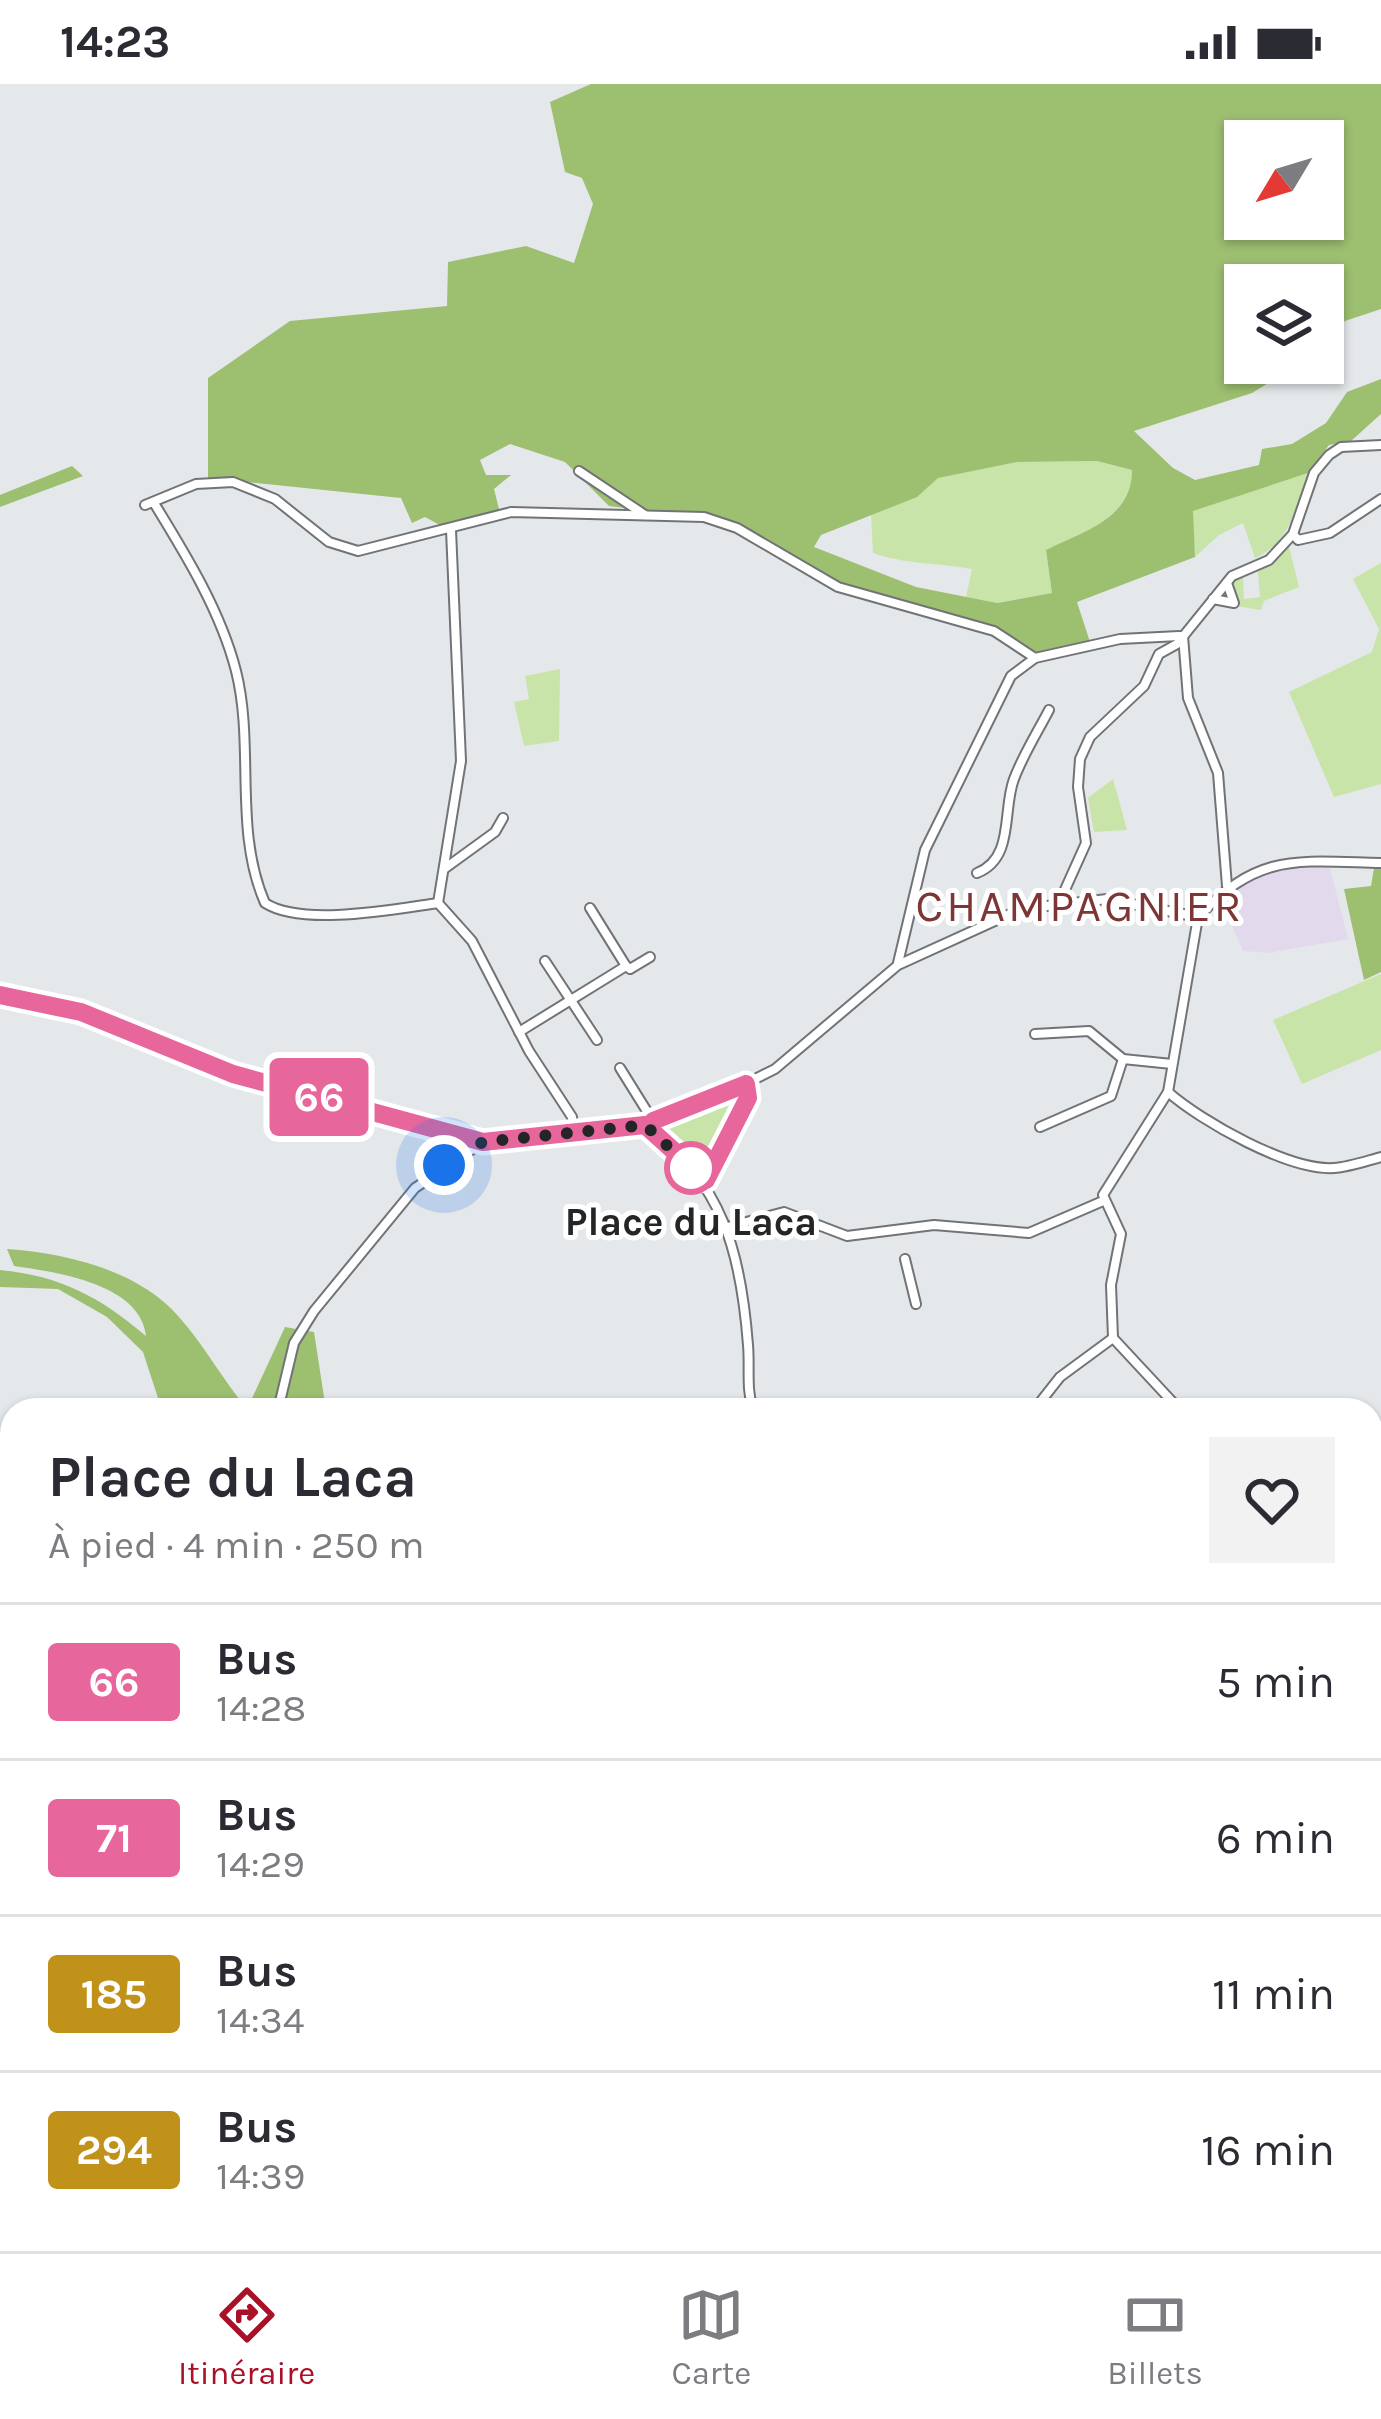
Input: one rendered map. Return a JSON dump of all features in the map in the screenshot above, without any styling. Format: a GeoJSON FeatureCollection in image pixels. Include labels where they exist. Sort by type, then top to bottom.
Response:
{"type":"FeatureCollection","features":[{"type":"Feature","properties":{"kind":"street"},"geometry":{"type":"LineString","coordinates":[[898,965],[925,850],[1008,680],[1035,658],[1126,638],[1163,645],[1183,635],[1227,583],[1269,560],[1293,534],[1314,473],[1330,455],[1341,447],[1381,445]]}},
{"type":"Feature","properties":{"kind":"street"},"geometry":{"type":"LineString","coordinates":[[578,471],[646,516]]}},
{"type":"Feature","properties":{"kind":"street"},"geometry":{"type":"LineString","coordinates":[[574,1132],[572,1117],[459,921],[438,903],[348,914],[278,910],[265,903],[241,779],[236,669],[195,572],[150,504],[196,484],[233,482],[275,499],[329,542],[358,551],[512,512],[718,521],[827,582],[994,631],[1035,658]]}},
{"type":"Feature","properties":{"kind":"street"},"geometry":{"type":"LineString","coordinates":[[1293,534],[1298,540],[1330,533],[1381,499]]}},
{"type":"Feature","properties":{"kind":"street"},"geometry":{"type":"LineString","coordinates":[[438,903],[460,784],[451,530]]}},
{"type":"Feature","properties":{"kind":"street"},"geometry":{"type":"LineString","coordinates":[[1213,599],[1234,603],[1227,583]]}},
{"type":"Feature","properties":{"kind":"street"},"geometry":{"type":"LineString","coordinates":[[1183,635],[1188,698],[1218,773],[1227,886]]}},
{"type":"Feature","properties":{"kind":"street"},"geometry":{"type":"LineString","coordinates":[[1059,904],[1086,844],[1080,759],[1090,737],[1144,686],[1163,645]]}},
{"type":"Feature","properties":{"kind":"street"},"geometry":{"type":"LineString","coordinates":[[977,873],[990,868],[999,852],[1011,785],[1049,710]]}},
{"type":"Feature","properties":{"kind":"street"},"geometry":{"type":"LineString","coordinates":[[442,870],[495,832],[503,818]]}},
{"type":"Feature","properties":{"kind":"street"},"geometry":{"type":"LineString","coordinates":[[724,1228],[784,1212],[847,1236],[934,1225],[1029,1233],[1102,1202],[1168,1092],[1198,917],[1240,876],[1290,864],[1381,863]]}},
{"type":"Feature","properties":{"kind":"street"},"geometry":{"type":"LineString","coordinates":[[0,995],[81,1012],[233,1074],[483,1142],[649,1123],[746,1084],[766,1075],[898,965],[1022,909],[1107,899],[1198,917]]}},
{"type":"Feature","properties":{"kind":"street"},"geometry":{"type":"LineString","coordinates":[[590,908],[626,966]]}},
{"type":"Feature","properties":{"kind":"street"},"geometry":{"type":"LineString","coordinates":[[519,1032],[626,966],[650,957]]}},
{"type":"Feature","properties":{"kind":"street"},"geometry":{"type":"LineString","coordinates":[[545,961],[597,1040]]}},
{"type":"Feature","properties":{"kind":"street"},"geometry":{"type":"LineString","coordinates":[[1035,1034],[1089,1030],[1124,1059],[1172,1064]]}},
{"type":"Feature","properties":{"kind":"street"},"geometry":{"type":"LineString","coordinates":[[1040,1127],[1111,1096],[1124,1059]]}},
{"type":"Feature","properties":{"kind":"street"},"geometry":{"type":"LineString","coordinates":[[620,1068],[649,1123],[706,1180],[742,1297],[752,1398]]}},
{"type":"Feature","properties":{"kind":"street"},"geometry":{"type":"LineString","coordinates":[[706,1180],[748,1098],[746,1084]]}},
{"type":"Feature","properties":{"kind":"street"},"geometry":{"type":"LineString","coordinates":[[1168,1092],[1224,1129],[1294,1158],[1333,1168],[1381,1157]]}},
{"type":"Feature","properties":{"kind":"street"},"geometry":{"type":"LineString","coordinates":[[281,1398],[294,1343],[314,1311],[415,1188],[483,1142]]}},
{"type":"Feature","properties":{"kind":"street"},"geometry":{"type":"LineString","coordinates":[[1102,1202],[1121,1234],[1111,1285],[1113,1338],[1169,1398]]}},
{"type":"Feature","properties":{"kind":"street"},"geometry":{"type":"LineString","coordinates":[[905,1259],[916,1304]]}},
{"type":"Feature","properties":{"kind":"street"},"geometry":{"type":"LineString","coordinates":[[1043,1398],[1060,1377],[1113,1338]]}},
{"type":"Feature","properties":{"kind":"shaded area"},"geometry":{"type":"Polygon","coordinates":[[[1298,866],[1330,868],[1348,939],[1269,953],[1243,951],[1231,924],[1239,883],[1298,866]]]}},
{"type":"Feature","properties":{"kind":"green space"},"geometry":{"type":"Polygon","coordinates":[[[591,84],[1381,84],[1381,309],[1344,322],[1344,264],[1224,264],[1224,384],[1267,384],[1134,431],[1173,468],[1195,480],[1259,465],[1262,449],[1292,444],[1326,423],[1347,392],[1381,379],[1381,414],[1351,441],[1329,445],[1308,473],[1193,511],[1195,557],[1077,602],[1090,642],[1036,656],[1000,631],[833,584],[718,519],[609,506],[565,462],[510,444],[480,460],[486,475],[511,475],[494,489],[499,509],[449,530],[425,517],[412,523],[401,498],[208,478],[208,378],[290,321],[447,306],[448,262],[526,246],[574,263],[593,204],[582,178],[565,172],[550,102],[591,84]],[[1097,461],[1017,462],[938,478],[917,497],[821,535],[814,547],[916,587],[997,603],[1052,593],[1046,550],[1115,512],[1130,487],[1132,470],[1097,461]]]}},
{"type":"Feature","properties":{"kind":"green space"},"geometry":{"type":"Polygon","coordinates":[[[1097,461],[1132,470],[1130,487],[1115,512],[1103,521],[1046,550],[1052,593],[995,603],[966,597],[972,569],[873,553],[871,514],[916,497],[937,478],[1017,462],[1097,461]]]}},
{"type":"Feature","properties":{"kind":"green space"},"geometry":{"type":"Polygon","coordinates":[[[72,466],[83,476],[0,507],[0,495],[72,466]]]}},
{"type":"Feature","properties":{"kind":"green space"},"geometry":{"type":"Polygon","coordinates":[[[1308,473],[1285,533],[1267,551],[1255,558],[1243,523],[1219,535],[1195,557],[1192,511],[1308,473]]]}},
{"type":"Feature","properties":{"kind":"green space"},"geometry":{"type":"Polygon","coordinates":[[[1289,546],[1299,587],[1264,601],[1261,610],[1236,606],[1233,582],[1243,577],[1244,599],[1260,597],[1258,572],[1289,546]]]}},
{"type":"Feature","properties":{"kind":"green space"},"geometry":{"type":"Polygon","coordinates":[[[1381,563],[1381,784],[1334,797],[1289,692],[1372,652],[1379,629],[1353,579],[1381,563]]]}},
{"type":"Feature","properties":{"kind":"green space"},"geometry":{"type":"Polygon","coordinates":[[[560,669],[559,741],[524,746],[514,702],[529,699],[525,676],[560,669]]]}},
{"type":"Feature","properties":{"kind":"green space"},"geometry":{"type":"Polygon","coordinates":[[[1113,779],[1127,830],[1094,832],[1088,798],[1113,779]]]}},
{"type":"Feature","properties":{"kind":"green space"},"geometry":{"type":"Polygon","coordinates":[[[1381,866],[1381,972],[1364,980],[1344,889],[1371,886],[1374,868],[1381,866]]]}},
{"type":"Feature","properties":{"kind":"green space"},"geometry":{"type":"Polygon","coordinates":[[[1381,974],[1381,1050],[1302,1084],[1273,1020],[1381,974]]]}},
{"type":"Feature","properties":{"kind":"green space"},"geometry":{"type":"Polygon","coordinates":[[[735,1091],[743,1102],[713,1148],[704,1172],[654,1125],[735,1091]]]}},
{"type":"Feature","properties":{"kind":"green space"},"geometry":{"type":"Polygon","coordinates":[[[7,1249],[76,1260],[143,1287],[179,1317],[239,1398],[158,1398],[143,1352],[107,1317],[58,1289],[0,1287],[0,1270],[42,1277],[79,1291],[146,1336],[141,1318],[129,1304],[94,1284],[14,1266],[7,1249]]]}},
{"type":"Feature","properties":{"kind":"green space"},"geometry":{"type":"Polygon","coordinates":[[[285,1327],[314,1332],[324,1398],[252,1398],[285,1327]]]}},
{"type":"Feature","properties":{"kind":"bus line","name":"66"},"geometry":{"type":"LineString","coordinates":[[0,995],[81,1012],[233,1074],[483,1142],[645,1125],[706,1180],[748,1098],[746,1084],[653,1121]]}},
{"type":"Feature","properties":{"kind":"place","name":"Place du Laca"},"geometry":{"type":"Point","coordinates":[691,1168]}},
{"type":"Feature","properties":{"kind":"district","name":"CHAMPAGNIER"},"geometry":{"type":"Point","coordinates":[1080,906]}},
{"type":"Feature","properties":{"kind":"route"},"geometry":{"type":"LineString","coordinates":[[444,1165],[483,1142],[645,1125],[691,1168]]}}]}
